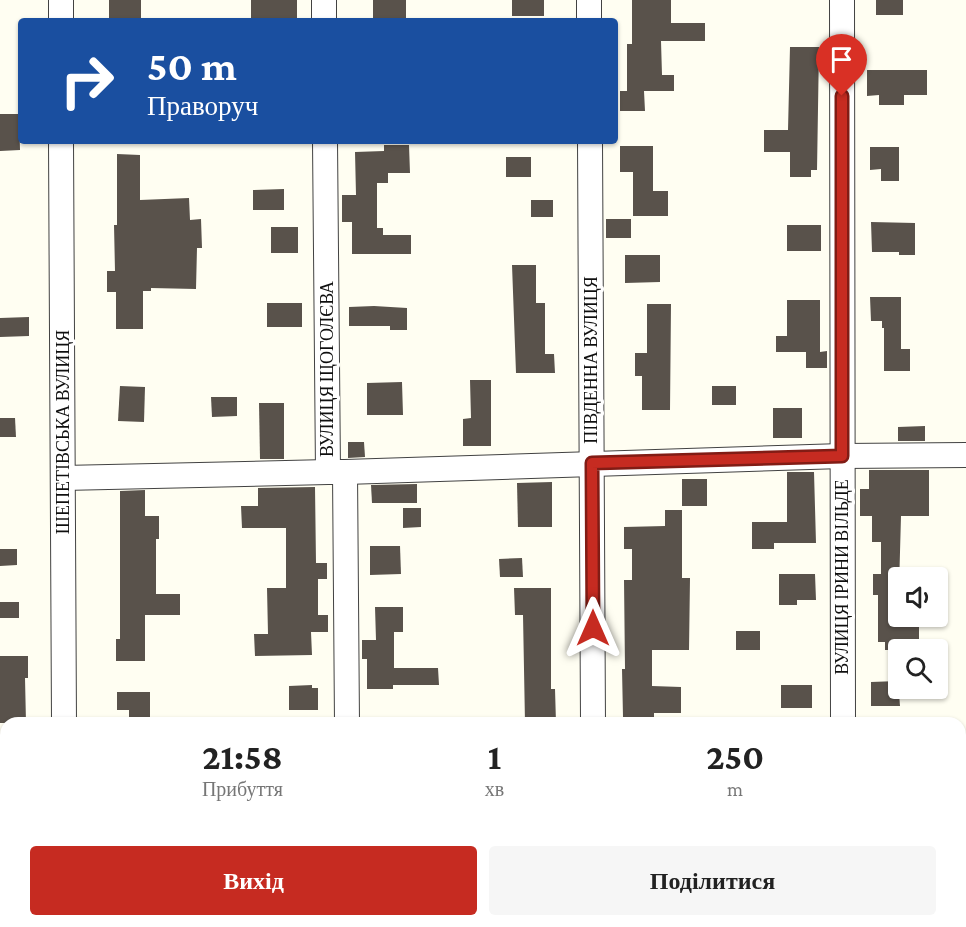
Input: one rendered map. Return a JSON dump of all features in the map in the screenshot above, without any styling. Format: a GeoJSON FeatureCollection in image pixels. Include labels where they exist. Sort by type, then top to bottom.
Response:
{"type":"FeatureCollection","features":[{"type":"Feature","properties":{"kind":"street"},"geometry":{"type":"LineString","coordinates":[[61,0],[61,18]]}},
{"type":"Feature","properties":{"kind":"street"},"geometry":{"type":"LineString","coordinates":[[324,0],[324,18]]}},
{"type":"Feature","properties":{"kind":"street"},"geometry":{"type":"LineString","coordinates":[[589,0],[589,18]]}},
{"type":"Feature","properties":{"kind":"street","name":"ВУЛИЦЯ ІРИНИ ВІЛЬДЕ"},"geometry":{"type":"LineString","coordinates":[[842,0],[843,717]]}},
{"type":"Feature","properties":{"kind":"street","name":"ШЕПЕТІВСЬКА ВУЛИЦЯ"},"geometry":{"type":"LineString","coordinates":[[61,144],[64,717]]}},
{"type":"Feature","properties":{"kind":"street","name":"ВУЛИЦЯ ЩОГОЛЄВА"},"geometry":{"type":"LineString","coordinates":[[325,144],[347,717]]}},
{"type":"Feature","properties":{"kind":"street","name":"ПІВДЕННА ВУЛИЦЯ"},"geometry":{"type":"LineString","coordinates":[[590,144],[593,717]]}},
{"type":"Feature","properties":{"kind":"street"},"geometry":{"type":"LineString","coordinates":[[63,478],[842,456],[966,455]]}},
{"type":"Feature","properties":{"kind":"building"},"geometry":{"type":"Polygon","coordinates":[[[109,0],[141,0],[141,18],[109,18],[109,0]]]}},
{"type":"Feature","properties":{"kind":"building"},"geometry":{"type":"Polygon","coordinates":[[[251,0],[297,0],[297,18],[251,18],[251,0]]]}},
{"type":"Feature","properties":{"kind":"building"},"geometry":{"type":"Polygon","coordinates":[[[373,0],[406,0],[406,18],[373,18],[373,0]]]}},
{"type":"Feature","properties":{"kind":"building"},"geometry":{"type":"Polygon","coordinates":[[[512,0],[544,0],[544,16],[512,16],[512,0]]]}},
{"type":"Feature","properties":{"kind":"building"},"geometry":{"type":"Polygon","coordinates":[[[632,0],[671,0],[671,23],[705,23],[705,41],[661,41],[662,75],[674,75],[674,91],[644,91],[645,111],[620,111],[620,91],[627,91],[627,44],[632,44],[632,0]]]}},
{"type":"Feature","properties":{"kind":"building"},"geometry":{"type":"Polygon","coordinates":[[[876,0],[903,0],[903,15],[876,15],[876,0]]]}},
{"type":"Feature","properties":{"kind":"building"},"geometry":{"type":"Polygon","coordinates":[[[790,47],[819,47],[817,170],[811,170],[811,177],[790,177],[790,152],[764,152],[764,130],[788,130],[790,47]]]}},
{"type":"Feature","properties":{"kind":"building"},"geometry":{"type":"Polygon","coordinates":[[[867,70],[927,70],[927,95],[904,95],[904,105],[879,105],[879,95],[867,96],[867,70]]]}},
{"type":"Feature","properties":{"kind":"building"},"geometry":{"type":"Polygon","coordinates":[[[0,114],[18,114],[20,150],[0,151],[0,114]]]}},
{"type":"Feature","properties":{"kind":"building"},"geometry":{"type":"Polygon","coordinates":[[[384,145],[409,145],[410,173],[388,173],[388,183],[377,183],[377,228],[383,228],[383,235],[411,235],[411,254],[352,254],[352,222],[342,222],[342,195],[356,195],[355,152],[384,151],[384,145]]]}},
{"type":"Feature","properties":{"kind":"building"},"geometry":{"type":"Polygon","coordinates":[[[620,146],[653,146],[653,191],[668,191],[668,216],[633,216],[633,172],[620,172],[620,146]]]}},
{"type":"Feature","properties":{"kind":"building"},"geometry":{"type":"Polygon","coordinates":[[[870,147],[899,147],[899,181],[881,181],[881,169],[870,170],[870,147]]]}},
{"type":"Feature","properties":{"kind":"building"},"geometry":{"type":"Polygon","coordinates":[[[117,154],[140,155],[140,200],[189,198],[190,220],[201,219],[202,248],[197,248],[196,289],[151,288],[151,291],[143,291],[143,329],[116,329],[116,292],[107,292],[107,271],[115,271],[117,154]]]}},
{"type":"Feature","properties":{"kind":"building"},"geometry":{"type":"Polygon","coordinates":[[[506,157],[531,157],[531,177],[506,177],[506,157]]]}},
{"type":"Feature","properties":{"kind":"building"},"geometry":{"type":"Polygon","coordinates":[[[284,189],[284,210],[253,210],[253,190],[284,189]]]}},
{"type":"Feature","properties":{"kind":"building"},"geometry":{"type":"Polygon","coordinates":[[[531,200],[553,200],[553,217],[531,217],[531,200]]]}},
{"type":"Feature","properties":{"kind":"building"},"geometry":{"type":"Polygon","coordinates":[[[606,219],[631,219],[631,238],[606,238],[606,219]]]}},
{"type":"Feature","properties":{"kind":"building"},"geometry":{"type":"Polygon","coordinates":[[[871,222],[915,223],[915,255],[899,255],[899,252],[872,252],[871,222]]]}},
{"type":"Feature","properties":{"kind":"building"},"geometry":{"type":"Polygon","coordinates":[[[787,225],[821,225],[821,251],[787,251],[787,225]]]}},
{"type":"Feature","properties":{"kind":"building"},"geometry":{"type":"Polygon","coordinates":[[[271,227],[298,227],[298,253],[271,253],[271,227]]]}},
{"type":"Feature","properties":{"kind":"building"},"geometry":{"type":"Polygon","coordinates":[[[625,255],[660,255],[660,282],[625,283],[625,255]]]}},
{"type":"Feature","properties":{"kind":"building"},"geometry":{"type":"Polygon","coordinates":[[[512,265],[536,265],[536,303],[545,303],[545,354],[554,354],[555,373],[516,373],[512,265]]]}},
{"type":"Feature","properties":{"kind":"building"},"geometry":{"type":"Polygon","coordinates":[[[870,297],[901,297],[901,349],[910,349],[910,371],[884,371],[884,328],[882,328],[882,321],[871,321],[870,297]]]}},
{"type":"Feature","properties":{"kind":"building"},"geometry":{"type":"Polygon","coordinates":[[[787,300],[820,300],[820,352],[827,351],[827,368],[806,368],[806,352],[776,352],[776,336],[787,336],[787,300]]]}},
{"type":"Feature","properties":{"kind":"building"},"geometry":{"type":"Polygon","coordinates":[[[267,303],[302,303],[302,327],[267,327],[267,303]]]}},
{"type":"Feature","properties":{"kind":"building"},"geometry":{"type":"Polygon","coordinates":[[[647,304],[671,304],[670,410],[642,410],[642,376],[635,376],[635,353],[647,353],[647,304]]]}},
{"type":"Feature","properties":{"kind":"building"},"geometry":{"type":"Polygon","coordinates":[[[349,307],[407,308],[407,330],[390,330],[390,326],[349,326],[349,307]]]}},
{"type":"Feature","properties":{"kind":"building"},"geometry":{"type":"Polygon","coordinates":[[[29,317],[29,336],[0,337],[0,318],[29,317]]]}},
{"type":"Feature","properties":{"kind":"building"},"geometry":{"type":"Polygon","coordinates":[[[470,380],[491,380],[491,446],[463,446],[463,419],[471,418],[470,380]]]}},
{"type":"Feature","properties":{"kind":"building"},"geometry":{"type":"Polygon","coordinates":[[[402,382],[403,415],[367,415],[367,383],[402,382]]]}},
{"type":"Feature","properties":{"kind":"building"},"geometry":{"type":"Polygon","coordinates":[[[120,386],[145,387],[144,422],[118,421],[120,386]]]}},
{"type":"Feature","properties":{"kind":"building"},"geometry":{"type":"Polygon","coordinates":[[[712,386],[736,386],[736,405],[712,405],[712,386]]]}},
{"type":"Feature","properties":{"kind":"building"},"geometry":{"type":"Polygon","coordinates":[[[211,397],[237,397],[237,416],[212,417],[211,397]]]}},
{"type":"Feature","properties":{"kind":"building"},"geometry":{"type":"Polygon","coordinates":[[[259,403],[284,403],[284,459],[260,459],[259,403]]]}},
{"type":"Feature","properties":{"kind":"building"},"geometry":{"type":"Polygon","coordinates":[[[773,408],[802,408],[802,438],[773,438],[773,408]]]}},
{"type":"Feature","properties":{"kind":"building"},"geometry":{"type":"Polygon","coordinates":[[[0,418],[15,418],[16,437],[0,437],[0,418]]]}},
{"type":"Feature","properties":{"kind":"building"},"geometry":{"type":"Polygon","coordinates":[[[925,426],[925,441],[898,441],[898,427],[925,426]]]}},
{"type":"Feature","properties":{"kind":"building"},"geometry":{"type":"Polygon","coordinates":[[[348,442],[364,442],[365,457],[348,458],[348,442]]]}},
{"type":"Feature","properties":{"kind":"building"},"geometry":{"type":"Polygon","coordinates":[[[869,470],[929,470],[929,516],[901,516],[900,567],[888,567],[888,627],[919,627],[919,639],[888,639],[888,650],[885,650],[885,642],[878,642],[878,595],[873,595],[873,574],[881,574],[881,542],[872,542],[872,516],[860,516],[860,489],[869,489],[869,470]]]}},
{"type":"Feature","properties":{"kind":"building"},"geometry":{"type":"Polygon","coordinates":[[[787,472],[814,472],[816,543],[774,543],[774,549],[752,549],[752,522],[787,522],[787,472]]]}},
{"type":"Feature","properties":{"kind":"building"},"geometry":{"type":"Polygon","coordinates":[[[682,479],[707,479],[707,506],[682,506],[682,479]]]}},
{"type":"Feature","properties":{"kind":"building"},"geometry":{"type":"Polygon","coordinates":[[[552,482],[552,527],[518,527],[517,483],[552,482]]]}},
{"type":"Feature","properties":{"kind":"building"},"geometry":{"type":"Polygon","coordinates":[[[417,484],[417,503],[372,503],[371,485],[417,484]]]}},
{"type":"Feature","properties":{"kind":"building"},"geometry":{"type":"Polygon","coordinates":[[[315,487],[316,563],[327,563],[327,579],[318,579],[318,615],[328,615],[328,632],[311,632],[312,655],[255,656],[254,634],[268,634],[267,588],[286,588],[286,528],[242,528],[241,506],[258,506],[258,488],[315,487]]]}},
{"type":"Feature","properties":{"kind":"building"},"geometry":{"type":"Polygon","coordinates":[[[145,490],[145,516],[159,516],[159,539],[156,539],[156,594],[180,594],[180,615],[145,615],[145,661],[116,661],[116,639],[120,639],[120,491],[145,490]]]}},
{"type":"Feature","properties":{"kind":"building"},"geometry":{"type":"Polygon","coordinates":[[[403,508],[421,508],[421,527],[403,528],[403,508]]]}},
{"type":"Feature","properties":{"kind":"building"},"geometry":{"type":"Polygon","coordinates":[[[665,510],[682,510],[682,578],[690,578],[689,650],[652,650],[652,686],[681,687],[681,713],[654,713],[654,717],[623,717],[624,580],[632,580],[632,549],[624,549],[624,527],[665,526],[665,510]]]}},
{"type":"Feature","properties":{"kind":"building"},"geometry":{"type":"Polygon","coordinates":[[[370,546],[400,546],[401,574],[370,575],[370,546]]]}},
{"type":"Feature","properties":{"kind":"building"},"geometry":{"type":"Polygon","coordinates":[[[0,549],[17,549],[17,565],[0,566],[0,549]]]}},
{"type":"Feature","properties":{"kind":"building"},"geometry":{"type":"Polygon","coordinates":[[[522,558],[523,577],[500,577],[499,559],[522,558]]]}},
{"type":"Feature","properties":{"kind":"building"},"geometry":{"type":"Polygon","coordinates":[[[779,574],[815,574],[816,600],[797,600],[797,605],[779,605],[779,574]]]}},
{"type":"Feature","properties":{"kind":"building"},"geometry":{"type":"Polygon","coordinates":[[[514,588],[551,588],[551,689],[555,689],[556,717],[525,717],[523,615],[515,615],[514,588]]]}},
{"type":"Feature","properties":{"kind":"building"},"geometry":{"type":"Polygon","coordinates":[[[0,602],[19,602],[19,618],[0,618],[0,602]]]}},
{"type":"Feature","properties":{"kind":"building"},"geometry":{"type":"Polygon","coordinates":[[[375,607],[403,607],[403,632],[394,632],[394,668],[438,668],[439,685],[393,685],[393,689],[367,689],[367,659],[362,659],[362,640],[376,640],[375,607]]]}},
{"type":"Feature","properties":{"kind":"building"},"geometry":{"type":"Polygon","coordinates":[[[736,631],[760,631],[760,650],[736,650],[736,631]]]}},
{"type":"Feature","properties":{"kind":"building"},"geometry":{"type":"Polygon","coordinates":[[[0,656],[28,656],[28,678],[25,678],[26,717],[0,717],[0,656]]]}},
{"type":"Feature","properties":{"kind":"building"},"geometry":{"type":"Polygon","coordinates":[[[888,681],[888,699],[899,699],[900,706],[871,706],[871,682],[888,681]]]}},
{"type":"Feature","properties":{"kind":"building"},"geometry":{"type":"Polygon","coordinates":[[[312,685],[312,688],[318,688],[318,710],[289,710],[289,686],[312,685]]]}},
{"type":"Feature","properties":{"kind":"building"},"geometry":{"type":"Polygon","coordinates":[[[781,685],[812,685],[812,708],[781,708],[781,685]]]}},
{"type":"Feature","properties":{"kind":"building"},"geometry":{"type":"Polygon","coordinates":[[[117,692],[150,692],[150,717],[129,717],[129,710],[117,710],[117,692]]]}},
{"type":"Feature","properties":{"kind":"route"},"geometry":{"type":"LineString","coordinates":[[593,628],[592,463],[842,456],[842,96]]}}]}
